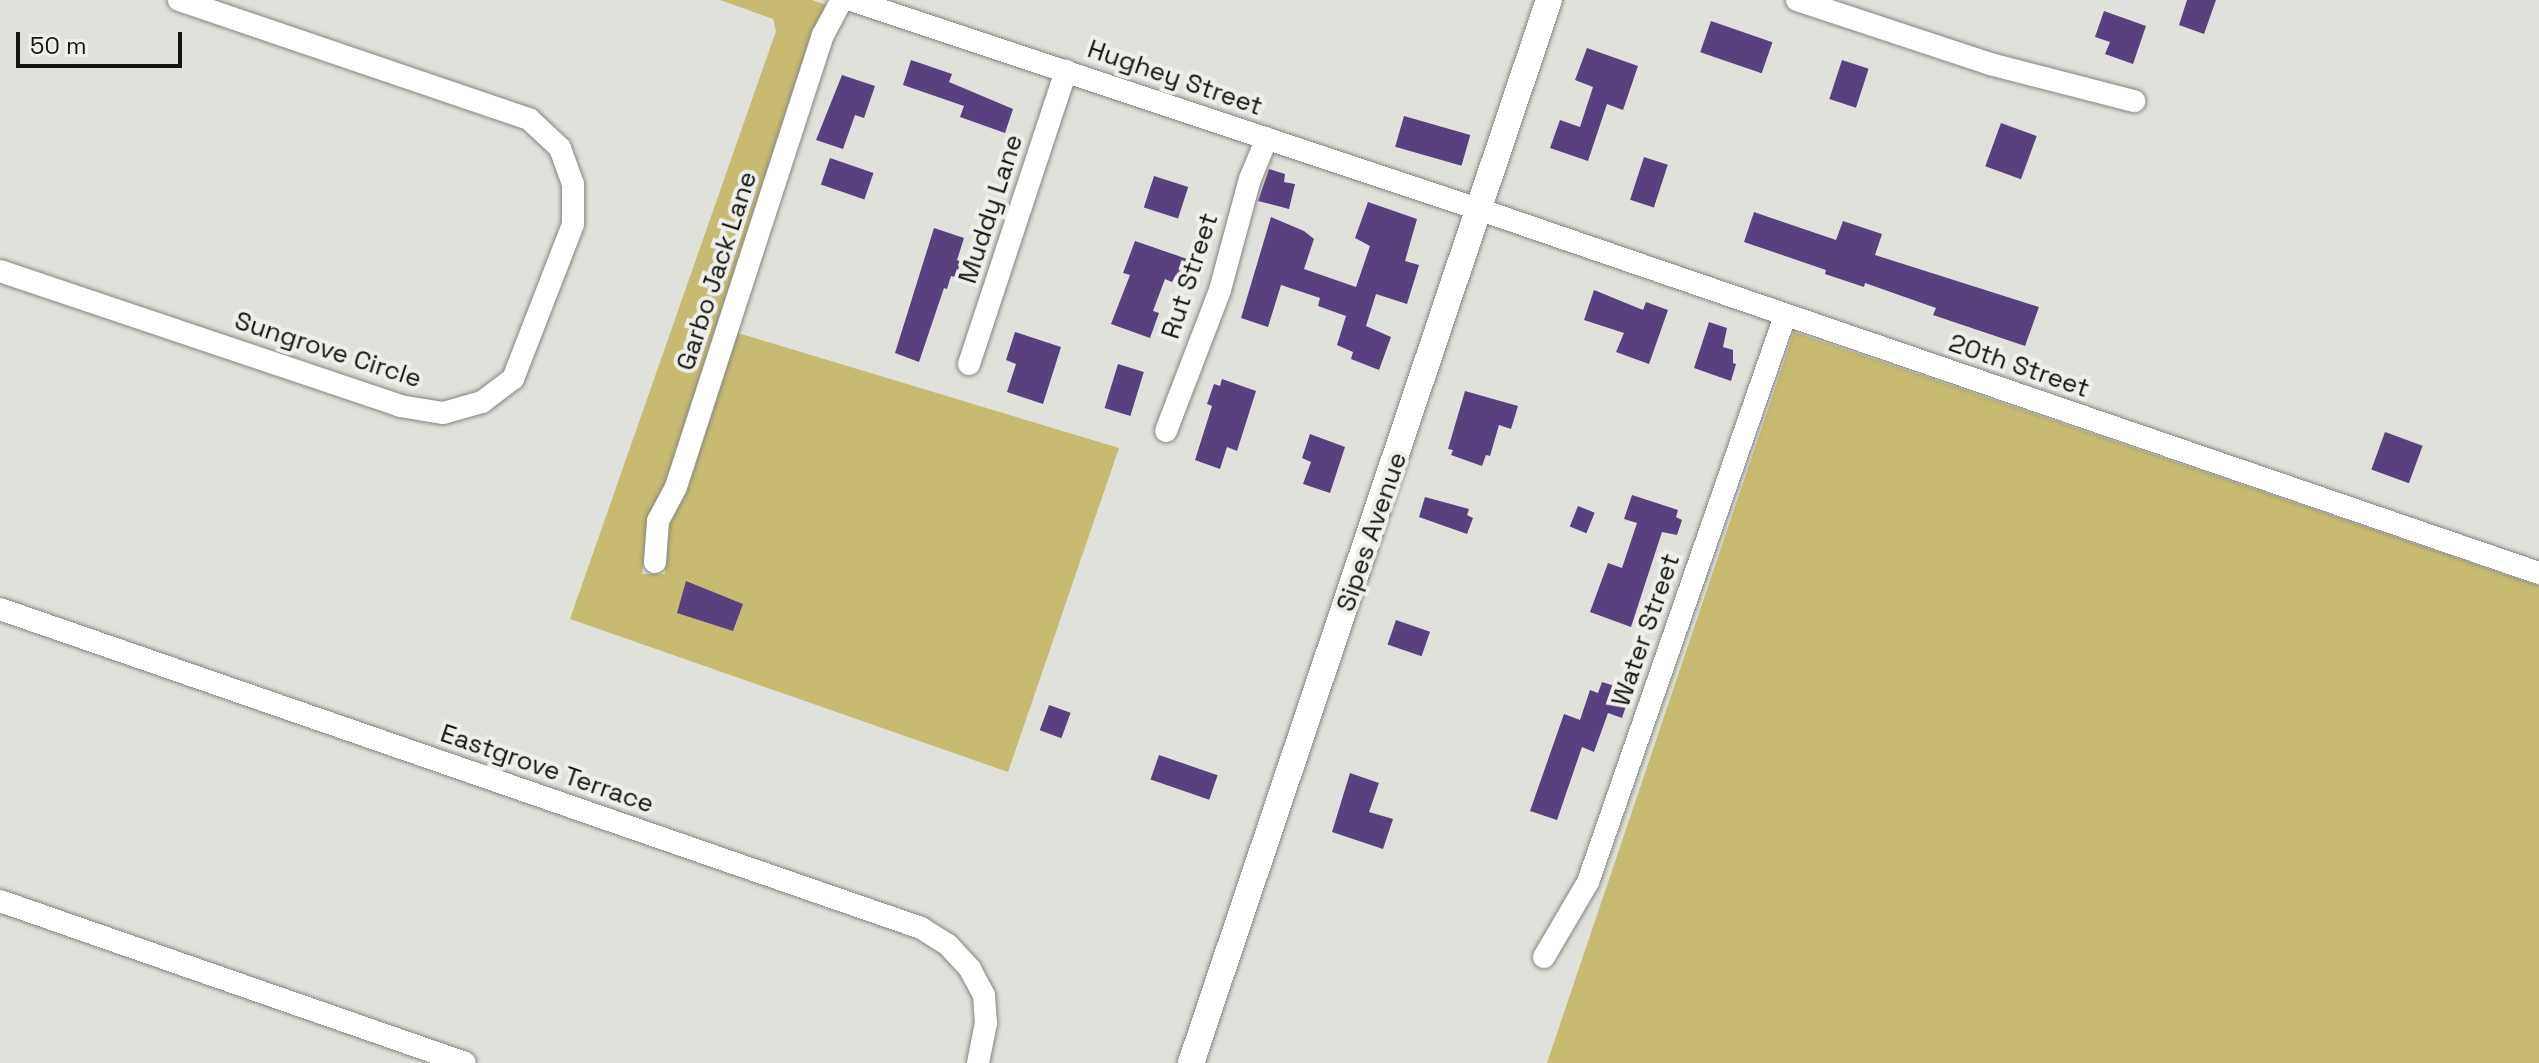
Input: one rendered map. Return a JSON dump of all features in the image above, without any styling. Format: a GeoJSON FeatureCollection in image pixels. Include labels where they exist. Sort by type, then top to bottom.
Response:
{"type":"FeatureCollection","features":[{"type":"Feature","properties":{"kind":"street","name":"Sungrove Circle"},"geometry":{"type":"LineString","coordinates":[[0,271],[400,406],[443,413],[482,402],[513,379],[573,224],[573,184],[560,148],[529,119],[179,0]]}},
{"type":"Feature","properties":{"kind":"street","name":"Garbo Jack Lane"},"geometry":{"type":"LineString","coordinates":[[655,562],[658,521],[676,487],[823,35],[842,0]]}},
{"type":"Feature","properties":{"kind":"street","name":"Hughey Street"},"geometry":{"type":"LineString","coordinates":[[851,0],[1481,210]]}},
{"type":"Feature","properties":{"kind":"street","name":"Sipes Avenue"},"geometry":{"type":"LineString","coordinates":[[1191,1063],[1481,210],[1549,0]]}},
{"type":"Feature","properties":{"kind":"street"},"geometry":{"type":"LineString","coordinates":[[1797,0],[1990,64],[2134,101]]}},
{"type":"Feature","properties":{"kind":"street","name":"Muddy Lane"},"geometry":{"type":"LineString","coordinates":[[969,364],[1066,71]]}},
{"type":"Feature","properties":{"kind":"street","name":"Rut Street"},"geometry":{"type":"LineString","coordinates":[[1166,431],[1220,290],[1250,179],[1267,138]]}},
{"type":"Feature","properties":{"kind":"street","name":"20th Street"},"geometry":{"type":"LineString","coordinates":[[1481,210],[2539,573]]}},
{"type":"Feature","properties":{"kind":"street","name":"Water Street"},"geometry":{"type":"LineString","coordinates":[[1544,957],[1588,882],[1785,316]]}},
{"type":"Feature","properties":{"kind":"street","name":"Eastgrove Terrace"},"geometry":{"type":"LineString","coordinates":[[0,609],[921,928],[948,945],[970,969],[984,995],[986,1023],[978,1063]]}},
{"type":"Feature","properties":{"kind":"street"},"geometry":{"type":"LineString","coordinates":[[0,901],[465,1063]]}},
{"type":"Feature","properties":{"kind":"shaded area"},"geometry":{"type":"Polygon","coordinates":[[[720,0],[812,0],[826,5],[812,31],[665,483],[648,516],[642,574],[665,574],[669,524],[687,491],[738,333],[1119,448],[1008,772],[570,619],[776,31],[773,19],[720,0]]]}},
{"type":"Feature","properties":{"kind":"shaded area"},"geometry":{"type":"Polygon","coordinates":[[[1794,332],[2539,586],[2539,1063],[1547,1063],[1794,332]]]}},
{"type":"Feature","properties":{"kind":"building"},"geometry":{"type":"Polygon","coordinates":[[[2187,0],[2216,0],[2204,34],[2179,25],[2187,0]]]}},
{"type":"Feature","properties":{"kind":"building"},"geometry":{"type":"Polygon","coordinates":[[[2104,11],[2146,26],[2133,64],[2105,54],[2110,42],[2095,37],[2104,11]]]}},
{"type":"Feature","properties":{"kind":"building"},"geometry":{"type":"Polygon","coordinates":[[[1711,21],[1772,42],[1762,73],[1700,52],[1711,21]]]}},
{"type":"Feature","properties":{"kind":"building"},"geometry":{"type":"Polygon","coordinates":[[[1587,48],[1638,66],[1623,110],[1607,104],[1588,161],[1550,148],[1560,120],[1580,127],[1593,87],[1575,80],[1587,48]]]}},
{"type":"Feature","properties":{"kind":"building"},"geometry":{"type":"Polygon","coordinates":[[[911,60],[952,74],[949,82],[1013,109],[1005,133],[960,117],[964,106],[903,85],[911,60]]]}},
{"type":"Feature","properties":{"kind":"building"},"geometry":{"type":"Polygon","coordinates":[[[1842,60],[1869,69],[1856,108],[1829,99],[1842,60]]]}},
{"type":"Feature","properties":{"kind":"building"},"geometry":{"type":"Polygon","coordinates":[[[842,75],[875,86],[864,118],[855,115],[843,149],[816,140],[842,75]]]}},
{"type":"Feature","properties":{"kind":"building"},"geometry":{"type":"Polygon","coordinates":[[[1404,116],[1470,135],[1462,166],[1395,147],[1404,116]]]}},
{"type":"Feature","properties":{"kind":"building"},"geometry":{"type":"Polygon","coordinates":[[[2001,123],[2037,136],[2021,179],[1985,166],[2001,123]]]}},
{"type":"Feature","properties":{"kind":"building"},"geometry":{"type":"Polygon","coordinates":[[[1644,157],[1668,165],[1654,208],[1630,200],[1644,157]]]}},
{"type":"Feature","properties":{"kind":"building"},"geometry":{"type":"Polygon","coordinates":[[[830,158],[873,173],[864,199],[821,184],[830,158]]]}},
{"type":"Feature","properties":{"kind":"building"},"geometry":{"type":"Polygon","coordinates":[[[1269,169],[1285,174],[1284,182],[1295,184],[1289,209],[1258,201],[1269,169]]]}},
{"type":"Feature","properties":{"kind":"building"},"geometry":{"type":"Polygon","coordinates":[[[1154,176],[1188,187],[1178,219],[1144,207],[1154,176]]]}},
{"type":"Feature","properties":{"kind":"building"},"geometry":{"type":"Polygon","coordinates":[[[1368,202],[1417,219],[1405,261],[1419,265],[1407,304],[1376,294],[1366,326],[1391,337],[1379,370],[1351,359],[1353,352],[1337,345],[1346,316],[1318,306],[1320,298],[1281,285],[1268,327],[1241,318],[1271,217],[1304,231],[1314,239],[1304,269],[1356,287],[1370,246],[1355,238],[1368,202]]]}},
{"type":"Feature","properties":{"kind":"building"},"geometry":{"type":"Polygon","coordinates":[[[1754,212],[1836,240],[1843,221],[1882,234],[1875,255],[2039,307],[2025,346],[1933,315],[1936,308],[1865,283],[1864,287],[1825,274],[1826,270],[1744,242],[1754,212]]]}},
{"type":"Feature","properties":{"kind":"building"},"geometry":{"type":"Polygon","coordinates":[[[934,228],[964,238],[957,260],[961,262],[955,277],[951,276],[947,289],[944,288],[919,362],[895,353],[934,228]]]}},
{"type":"Feature","properties":{"kind":"building"},"geometry":{"type":"Polygon","coordinates":[[[1135,241],[1193,261],[1186,280],[1175,276],[1172,282],[1165,279],[1153,311],[1159,313],[1150,338],[1111,324],[1130,275],[1123,273],[1135,241]]]}},
{"type":"Feature","properties":{"kind":"building"},"geometry":{"type":"Polygon","coordinates":[[[1594,290],[1643,310],[1646,302],[1668,310],[1649,364],[1616,352],[1624,333],[1584,320],[1594,290]]]}},
{"type":"Feature","properties":{"kind":"building"},"geometry":{"type":"Polygon","coordinates":[[[1709,322],[1727,328],[1723,347],[1733,350],[1733,363],[1736,364],[1731,381],[1694,368],[1709,322]]]}},
{"type":"Feature","properties":{"kind":"building"},"geometry":{"type":"Polygon","coordinates":[[[1015,332],[1061,347],[1043,404],[1007,392],[1016,364],[1006,360],[1015,332]]]}},
{"type":"Feature","properties":{"kind":"building"},"geometry":{"type":"Polygon","coordinates":[[[1118,364],[1144,372],[1130,416],[1105,408],[1118,364]]]}},
{"type":"Feature","properties":{"kind":"building"},"geometry":{"type":"Polygon","coordinates":[[[1222,379],[1256,391],[1237,451],[1227,447],[1220,469],[1195,460],[1212,406],[1207,404],[1214,384],[1220,386],[1222,379]]]}},
{"type":"Feature","properties":{"kind":"building"},"geometry":{"type":"Polygon","coordinates":[[[1465,391],[1518,406],[1511,429],[1499,425],[1490,456],[1486,455],[1482,466],[1451,455],[1453,450],[1448,449],[1465,391]]]}},
{"type":"Feature","properties":{"kind":"building"},"geometry":{"type":"Polygon","coordinates":[[[2385,432],[2423,446],[2409,483],[2371,470],[2385,432]]]}},
{"type":"Feature","properties":{"kind":"building"},"geometry":{"type":"Polygon","coordinates":[[[1310,434],[1345,447],[1330,493],[1303,484],[1311,462],[1302,458],[1310,434]]]}},
{"type":"Feature","properties":{"kind":"building"},"geometry":{"type":"Polygon","coordinates":[[[1632,495],[1678,510],[1676,517],[1682,520],[1677,535],[1662,532],[1631,627],[1590,612],[1608,563],[1622,568],[1637,523],[1624,519],[1632,495]]]}},
{"type":"Feature","properties":{"kind":"building"},"geometry":{"type":"Polygon","coordinates":[[[1425,497],[1469,509],[1467,515],[1473,518],[1467,534],[1419,517],[1425,497]]]}},
{"type":"Feature","properties":{"kind":"building"},"geometry":{"type":"Polygon","coordinates":[[[1578,506],[1595,513],[1586,533],[1570,526],[1578,506]]]}},
{"type":"Feature","properties":{"kind":"building"},"geometry":{"type":"Polygon","coordinates":[[[686,581],[743,604],[733,631],[677,613],[686,581]]]}},
{"type":"Feature","properties":{"kind":"building"},"geometry":{"type":"Polygon","coordinates":[[[1396,620],[1430,632],[1422,656],[1388,645],[1396,620]]]}},
{"type":"Feature","properties":{"kind":"building"},"geometry":{"type":"Polygon","coordinates":[[[1602,682],[1631,691],[1622,718],[1608,713],[1594,752],[1582,747],[1557,820],[1530,811],[1564,714],[1580,720],[1590,690],[1598,693],[1602,682]]]}},
{"type":"Feature","properties":{"kind":"building"},"geometry":{"type":"Polygon","coordinates":[[[1049,705],[1071,713],[1061,738],[1040,730],[1049,705]]]}},
{"type":"Feature","properties":{"kind":"building"},"geometry":{"type":"Polygon","coordinates":[[[1159,755],[1218,775],[1209,800],[1151,780],[1159,755]]]}},
{"type":"Feature","properties":{"kind":"building"},"geometry":{"type":"Polygon","coordinates":[[[1350,773],[1379,783],[1369,812],[1393,819],[1383,849],[1332,832],[1350,773]]]}}]}
